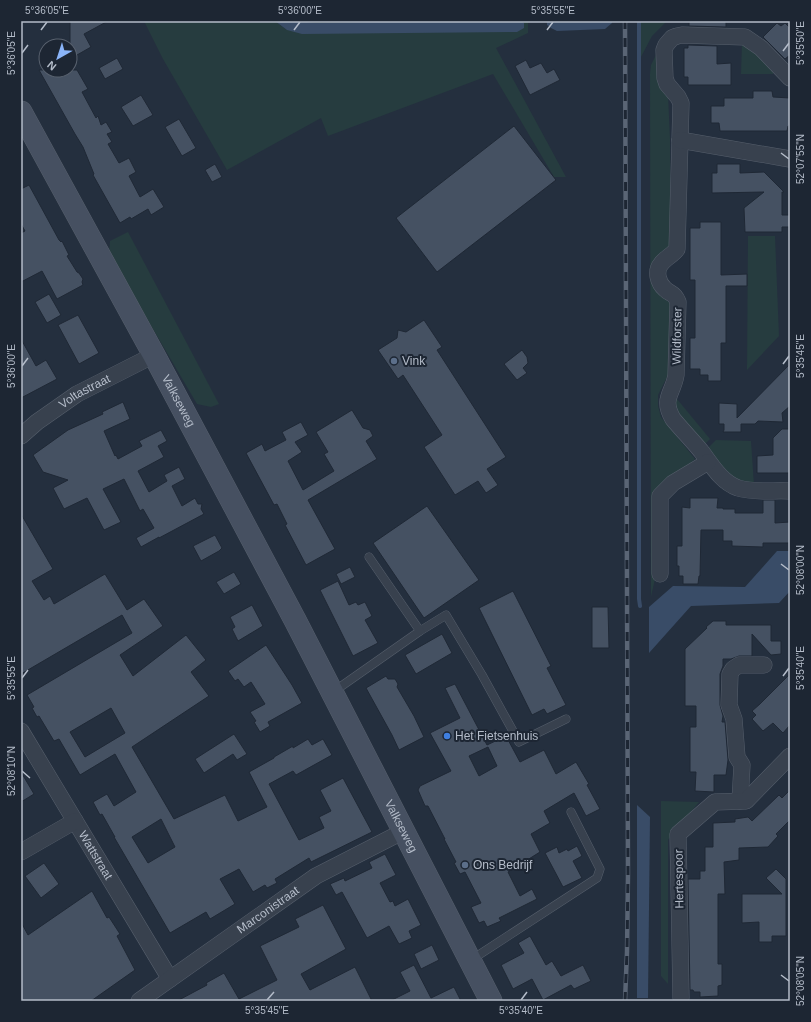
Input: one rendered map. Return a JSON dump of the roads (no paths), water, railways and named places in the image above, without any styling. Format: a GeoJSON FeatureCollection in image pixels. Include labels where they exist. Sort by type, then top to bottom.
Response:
{"type":"FeatureCollection","features":[{"type":"Feature","properties":{"kind":"street","name":"Wildforster"},"geometry":{"type":"LineString","coordinates":[[790,78],[761,48],[745,37],[682,35],[672,38],[666,45],[664,50],[665,78],[667,84],[678,97],[680,103],[677,249],[674,254],[661,263],[658,268],[659,282],[665,290],[676,296],[678,302],[676,375],[667,401],[670,414],[708,462],[723,478],[736,487],[755,490],[790,491]]}},
{"type":"Feature","properties":{"kind":"street","name":"Valkseweg"},"geometry":{"type":"LineString","coordinates":[[21,112],[154,355],[295,620],[491,1001]]}},
{"type":"Feature","properties":{"kind":"street"},"geometry":{"type":"LineString","coordinates":[[680,140],[790,159]]}},
{"type":"Feature","properties":{"kind":"street","name":"Voltastraat"},"geometry":{"type":"LineString","coordinates":[[21,436],[37,422],[77,394],[154,355]]}},
{"type":"Feature","properties":{"kind":"street"},"geometry":{"type":"LineString","coordinates":[[660,574],[660,496],[673,483],[708,462]]}},
{"type":"Feature","properties":{"kind":"street"},"geometry":{"type":"LineString","coordinates":[[764,665],[739,665],[733,669],[730,674],[729,705],[734,718],[737,757],[742,766],[740,801],[746,801],[790,756]]}},
{"type":"Feature","properties":{"kind":"street","name":"Wattstraat"},"geometry":{"type":"LineString","coordinates":[[21,731],[170,979]]}},
{"type":"Feature","properties":{"kind":"street","name":"Hertespoor"},"geometry":{"type":"LineString","coordinates":[[681,998],[678,834],[715,802],[740,801]]}},
{"type":"Feature","properties":{"kind":"street"},"geometry":{"type":"LineString","coordinates":[[21,852],[75,821]]}},
{"type":"Feature","properties":{"kind":"street","name":"Marconistraat"},"geometry":{"type":"LineString","coordinates":[[139,1001],[316,876],[404,831]]}},
{"type":"Feature","properties":{"kind":"lane"},"geometry":{"type":"LineString","coordinates":[[369,557],[420,631]]}},
{"type":"Feature","properties":{"kind":"lane"},"geometry":{"type":"LineString","coordinates":[[333,692],[420,631],[446,615],[482,675],[519,742],[566,719]]}},
{"type":"Feature","properties":{"kind":"lane"},"geometry":{"type":"LineString","coordinates":[[470,960],[597,878],[600,869],[571,812]]}},
{"type":"Feature","properties":{"kind":"water"},"geometry":{"type":"Polygon","coordinates":[[[275,21],[315,23],[521,21],[524,23],[524,28],[517,32],[302,34],[287,30],[275,21]]]}},
{"type":"Feature","properties":{"kind":"water"},"geometry":{"type":"Polygon","coordinates":[[[547,21],[612,21],[612,23],[605,29],[557,31],[547,25],[547,21]]]}},
{"type":"Feature","properties":{"kind":"water"},"geometry":{"type":"Polygon","coordinates":[[[777,551],[790,551],[790,591],[779,603],[691,606],[649,653],[649,607],[673,586],[745,587],[777,551]]]}},
{"type":"Feature","properties":{"kind":"water"},"geometry":{"type":"Polygon","coordinates":[[[637,805],[650,817],[648,998],[637,998],[637,805]]]}},
{"type":"Feature","properties":{"kind":"waterway"},"geometry":{"type":"LineString","coordinates":[[639,21],[640,606]]}},
{"type":"Feature","properties":{"kind":"railway"},"geometry":{"type":"LineString","coordinates":[[625,21],[628,874],[625,1001]]}},
{"type":"Feature","properties":{"kind":"place","name":"Vink"},"geometry":{"type":"Point","coordinates":[394,361]}},
{"type":"Feature","properties":{"kind":"place","name":"Het Fietsenhuis"},"geometry":{"type":"Point","coordinates":[447,736]}},
{"type":"Feature","properties":{"kind":"place","name":"Ons Bedrijf"},"geometry":{"type":"Point","coordinates":[465,865]}}]}
